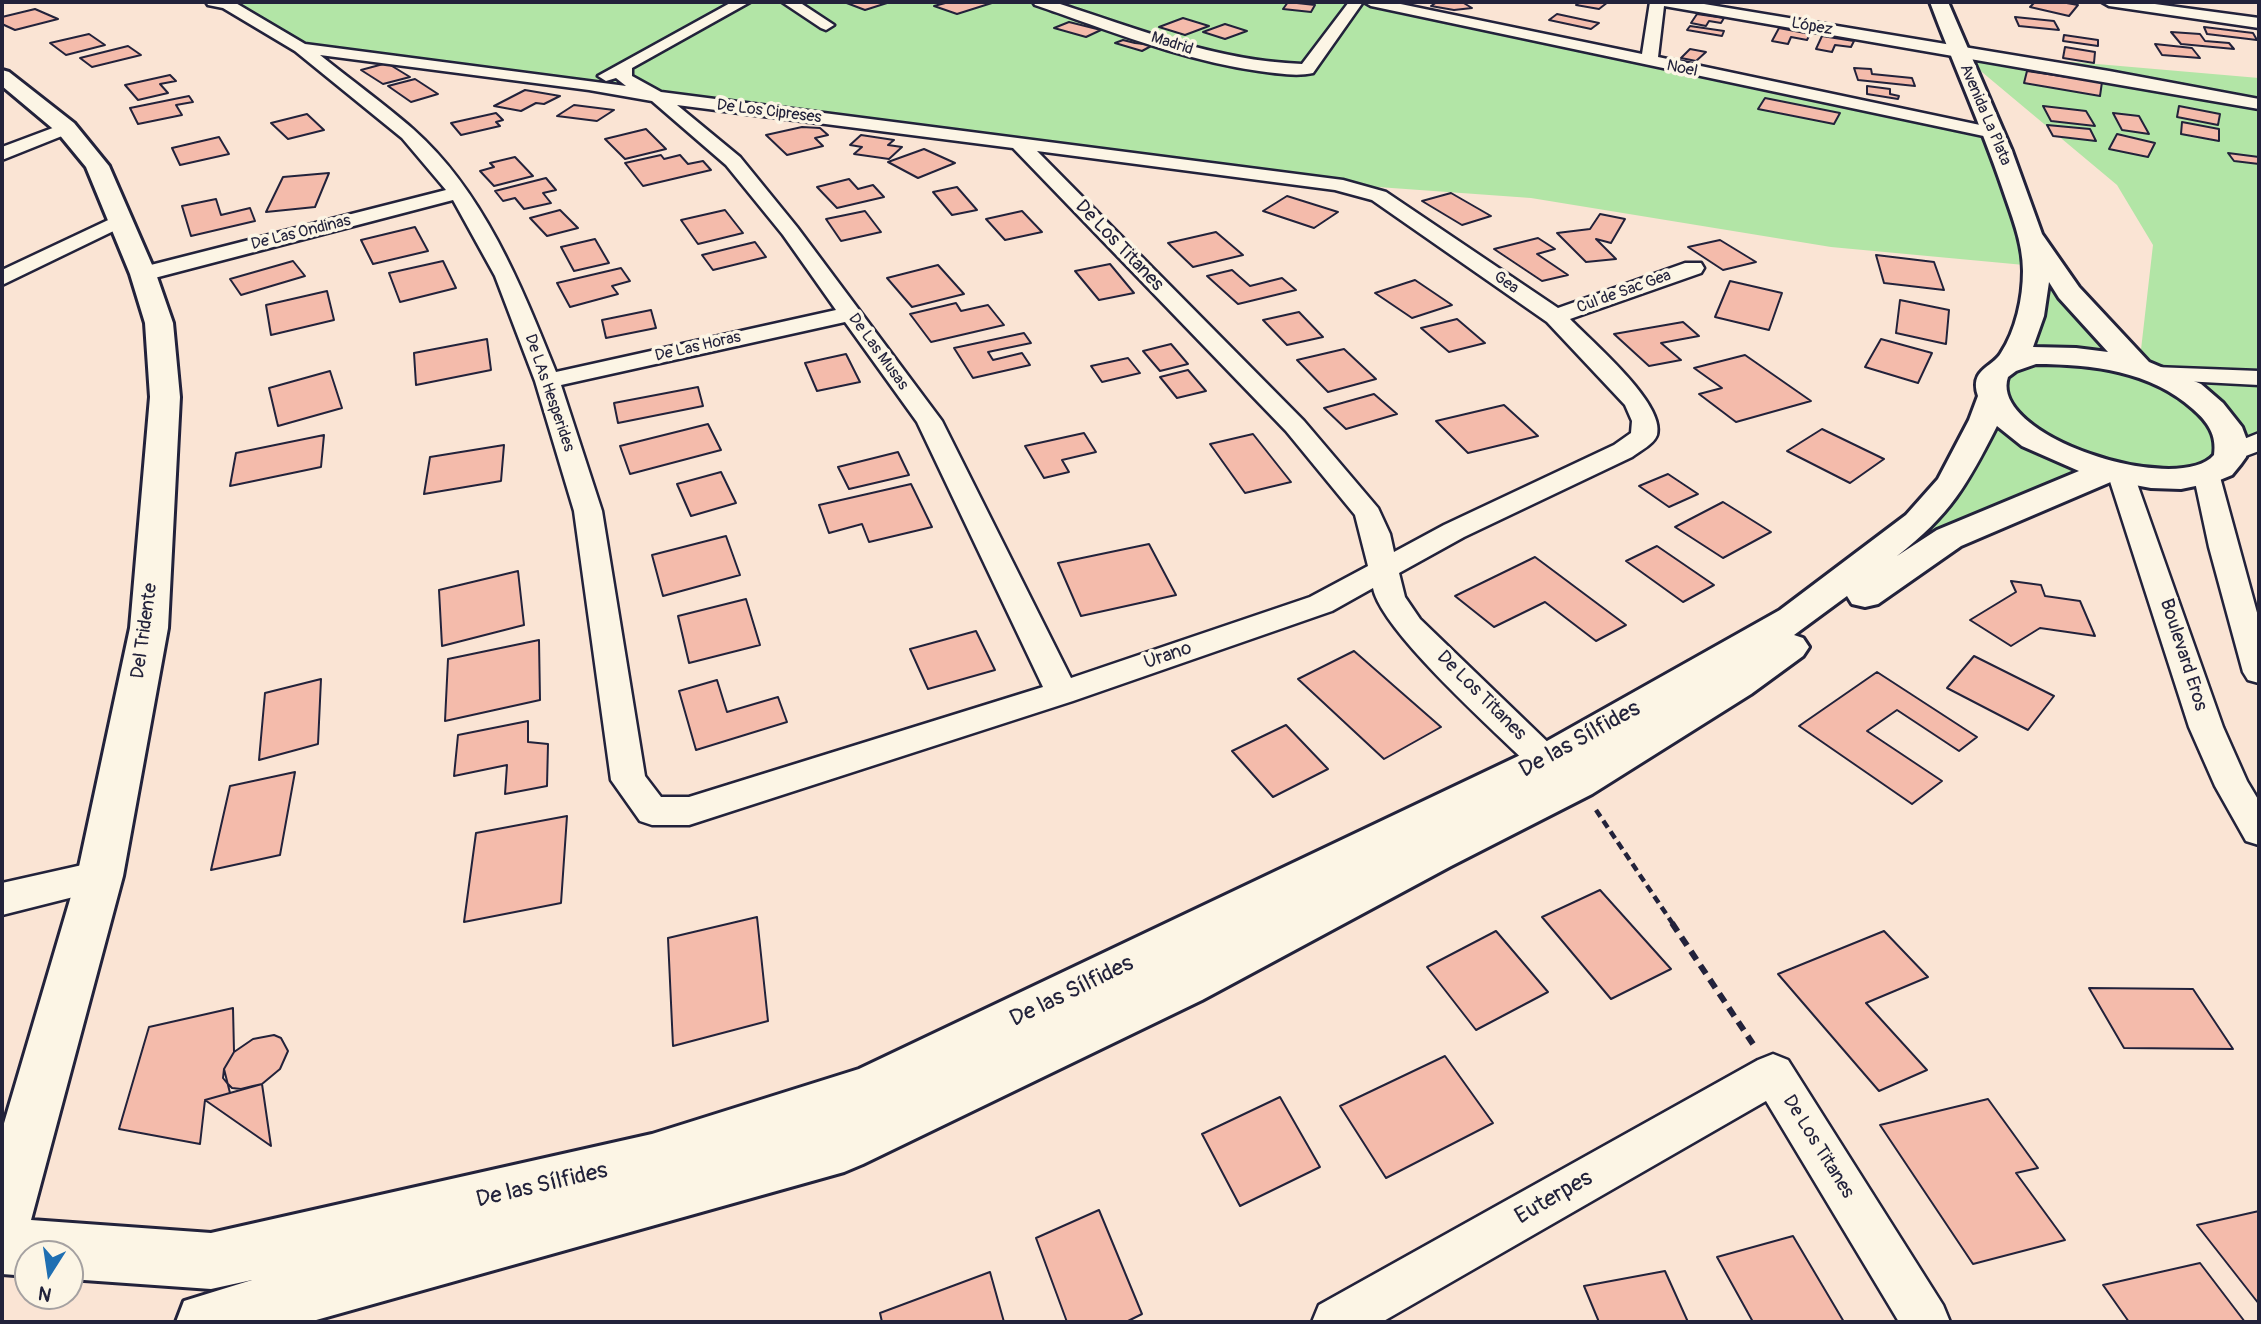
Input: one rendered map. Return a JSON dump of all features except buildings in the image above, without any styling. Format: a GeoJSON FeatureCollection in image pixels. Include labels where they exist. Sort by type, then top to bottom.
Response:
{"type":"FeatureCollection","features":[{"type":"Feature","properties":{"kind":"main road","name":"Avenida La Plata"},"geometry":{"type":"LineString","coordinates":[[1939,2],[1993,133],[2028,229]]}},
{"type":"Feature","properties":{"kind":"main road","name":"Del Tridente"},"geometry":{"type":"LineString","coordinates":[[2,76],[66,128],[97,166],[143,274],[159,323],[164,410],[149,628],[100,876],[2,1223]]}},
{"type":"Feature","properties":{"kind":"main road"},"geometry":{"type":"LineString","coordinates":[[2028,229],[2069,292],[2147,371]]}},
{"type":"Feature","properties":{"kind":"main road","name":"De las Sílfides"},"geometry":{"type":"LineString","coordinates":[[205,1322],[844,1146],[1185,985],[1435,853],[1793,619],[1918,523],[1952,483],[2029,326],[2035,297],[2036,266],[2028,229]]}},
{"type":"Feature","properties":{"kind":"main road"},"geometry":{"type":"LineString","coordinates":[[2036,355],[2102,359],[2147,371],[2190,390],[2218,409],[2251,445],[2238,461],[2207,477],[2167,479],[2115,471],[2064,454],[2032,438],[2000,411],[2002,379],[2036,355]]}},
{"type":"Feature","properties":{"kind":"main road","name":"De las Sílfides"},"geometry":{"type":"LineString","coordinates":[[2,1246],[211,1261],[652,1161],[868,1091],[1562,772],[1737,684],[1949,538],[2115,471]]}},
{"type":"Feature","properties":{"kind":"street","name":"De Los Cipreses"},"geometry":{"type":"LineString","coordinates":[[213,2],[227,4],[301,48],[589,85],[657,97],[1336,184]]}},
{"type":"Feature","properties":{"kind":"street"},"geometry":{"type":"LineString","coordinates":[[589,85],[741,2]]}},
{"type":"Feature","properties":{"kind":"street"},"geometry":{"type":"LineString","coordinates":[[789,2],[826,25]]}},
{"type":"Feature","properties":{"kind":"street","name":"Madrid"},"geometry":{"type":"LineString","coordinates":[[1047,3],[1205,55],[1289,69],[1307,69],[1356,2]]}},
{"type":"Feature","properties":{"kind":"street","name":"Noel"},"geometry":{"type":"LineString","coordinates":[[1371,2],[1993,133]]}},
{"type":"Feature","properties":{"kind":"street"},"geometry":{"type":"LineString","coordinates":[[1649,62],[1657,2]]}},
{"type":"Feature","properties":{"kind":"street","name":"López"},"geometry":{"type":"LineString","coordinates":[[1666,2],[2109,76],[2259,104]]}},
{"type":"Feature","properties":{"kind":"street"},"geometry":{"type":"LineString","coordinates":[[2109,2],[2259,23]]}},
{"type":"Feature","properties":{"kind":"street","name":"De LAs Hesperides"},"geometry":{"type":"LineString","coordinates":[[301,48],[408,134],[459,193],[506,276],[547,381],[588,511],[628,780],[652,811]]}},
{"type":"Feature","properties":{"kind":"street","name":"De Las Musas"},"geometry":{"type":"LineString","coordinates":[[624,66],[624,78],[657,97],[733,161],[790,231],[929,421],[1062,693]]}},
{"type":"Feature","properties":{"kind":"street"},"geometry":{"type":"LineString","coordinates":[[2,154],[66,128]]}},
{"type":"Feature","properties":{"kind":"street","name":"De Los Titanes"},"geometry":{"type":"LineString","coordinates":[[1019,144],[1295,426],[1368,514],[1376,534],[1382,572],[1390,599],[1409,626],[1562,772]]}},
{"type":"Feature","properties":{"kind":"street","name":"Gea"},"geometry":{"type":"LineString","coordinates":[[1336,184],[1379,196],[1556,317],[1636,402],[1645,421]]}},
{"type":"Feature","properties":{"kind":"street","name":"De Las Ondinas"},"geometry":{"type":"LineString","coordinates":[[143,274],[459,193]]}},
{"type":"Feature","properties":{"kind":"street"},"geometry":{"type":"LineString","coordinates":[[2,278],[121,220]]}},
{"type":"Feature","properties":{"kind":"street","name":"Cul de Sac Gea"},"geometry":{"type":"LineString","coordinates":[[1556,317],[1693,268]]}},
{"type":"Feature","properties":{"kind":"street","name":"De Las Horas"},"geometry":{"type":"LineString","coordinates":[[547,381],[849,314]]}},
{"type":"Feature","properties":{"kind":"street"},"geometry":{"type":"LineString","coordinates":[[2147,371],[2259,379]]}},
{"type":"Feature","properties":{"kind":"street","name":"Urano"},"geometry":{"type":"LineString","coordinates":[[652,811],[689,811],[1062,693],[1321,604],[1454,531],[1623,451],[1644,436],[1645,421]]}},
{"type":"Feature","properties":{"kind":"street","name":"Boulevard Eros"},"geometry":{"type":"LineString","coordinates":[[2115,471],[2206,727],[2232,786],[2259,831]]}},
{"type":"Feature","properties":{"kind":"street"},"geometry":{"type":"LineString","coordinates":[[2207,477],[2223,547],[2259,673]]}},
{"type":"Feature","properties":{"kind":"street"},"geometry":{"type":"LineString","coordinates":[[2,899],[100,876]]}},
{"type":"Feature","properties":{"kind":"street","name":"De Los Titanes"},"geometry":{"type":"LineString","coordinates":[[1773,1074],[1926,1322]]}},
{"type":"Feature","properties":{"kind":"street","name":"Euterpes"},"geometry":{"type":"LineString","coordinates":[[1336,1322],[1773,1074]]}},
{"type":"Feature","properties":{"kind":"path","name":"De Los Titanes"},"geometry":{"type":"LineString","coordinates":[[1562,772],[1773,1074]]}},
{"type":"Feature","properties":{"kind":"green space"},"geometry":{"type":"Polygon","coordinates":[[[213,2],[1040,2],[1049,5],[1053,2],[1372,2],[1993,133],[2028,229],[2139,367],[2153,245],[2117,185],[1958,52],[2259,78],[2259,371],[2143,369],[2154,374],[2259,378],[2259,441],[2242,449],[2228,470],[2110,470],[1793,619],[1918,523],[2001,402],[2035,266],[1831,247],[1531,198],[1336,184],[301,48],[227,4],[213,2]]]}}]}
